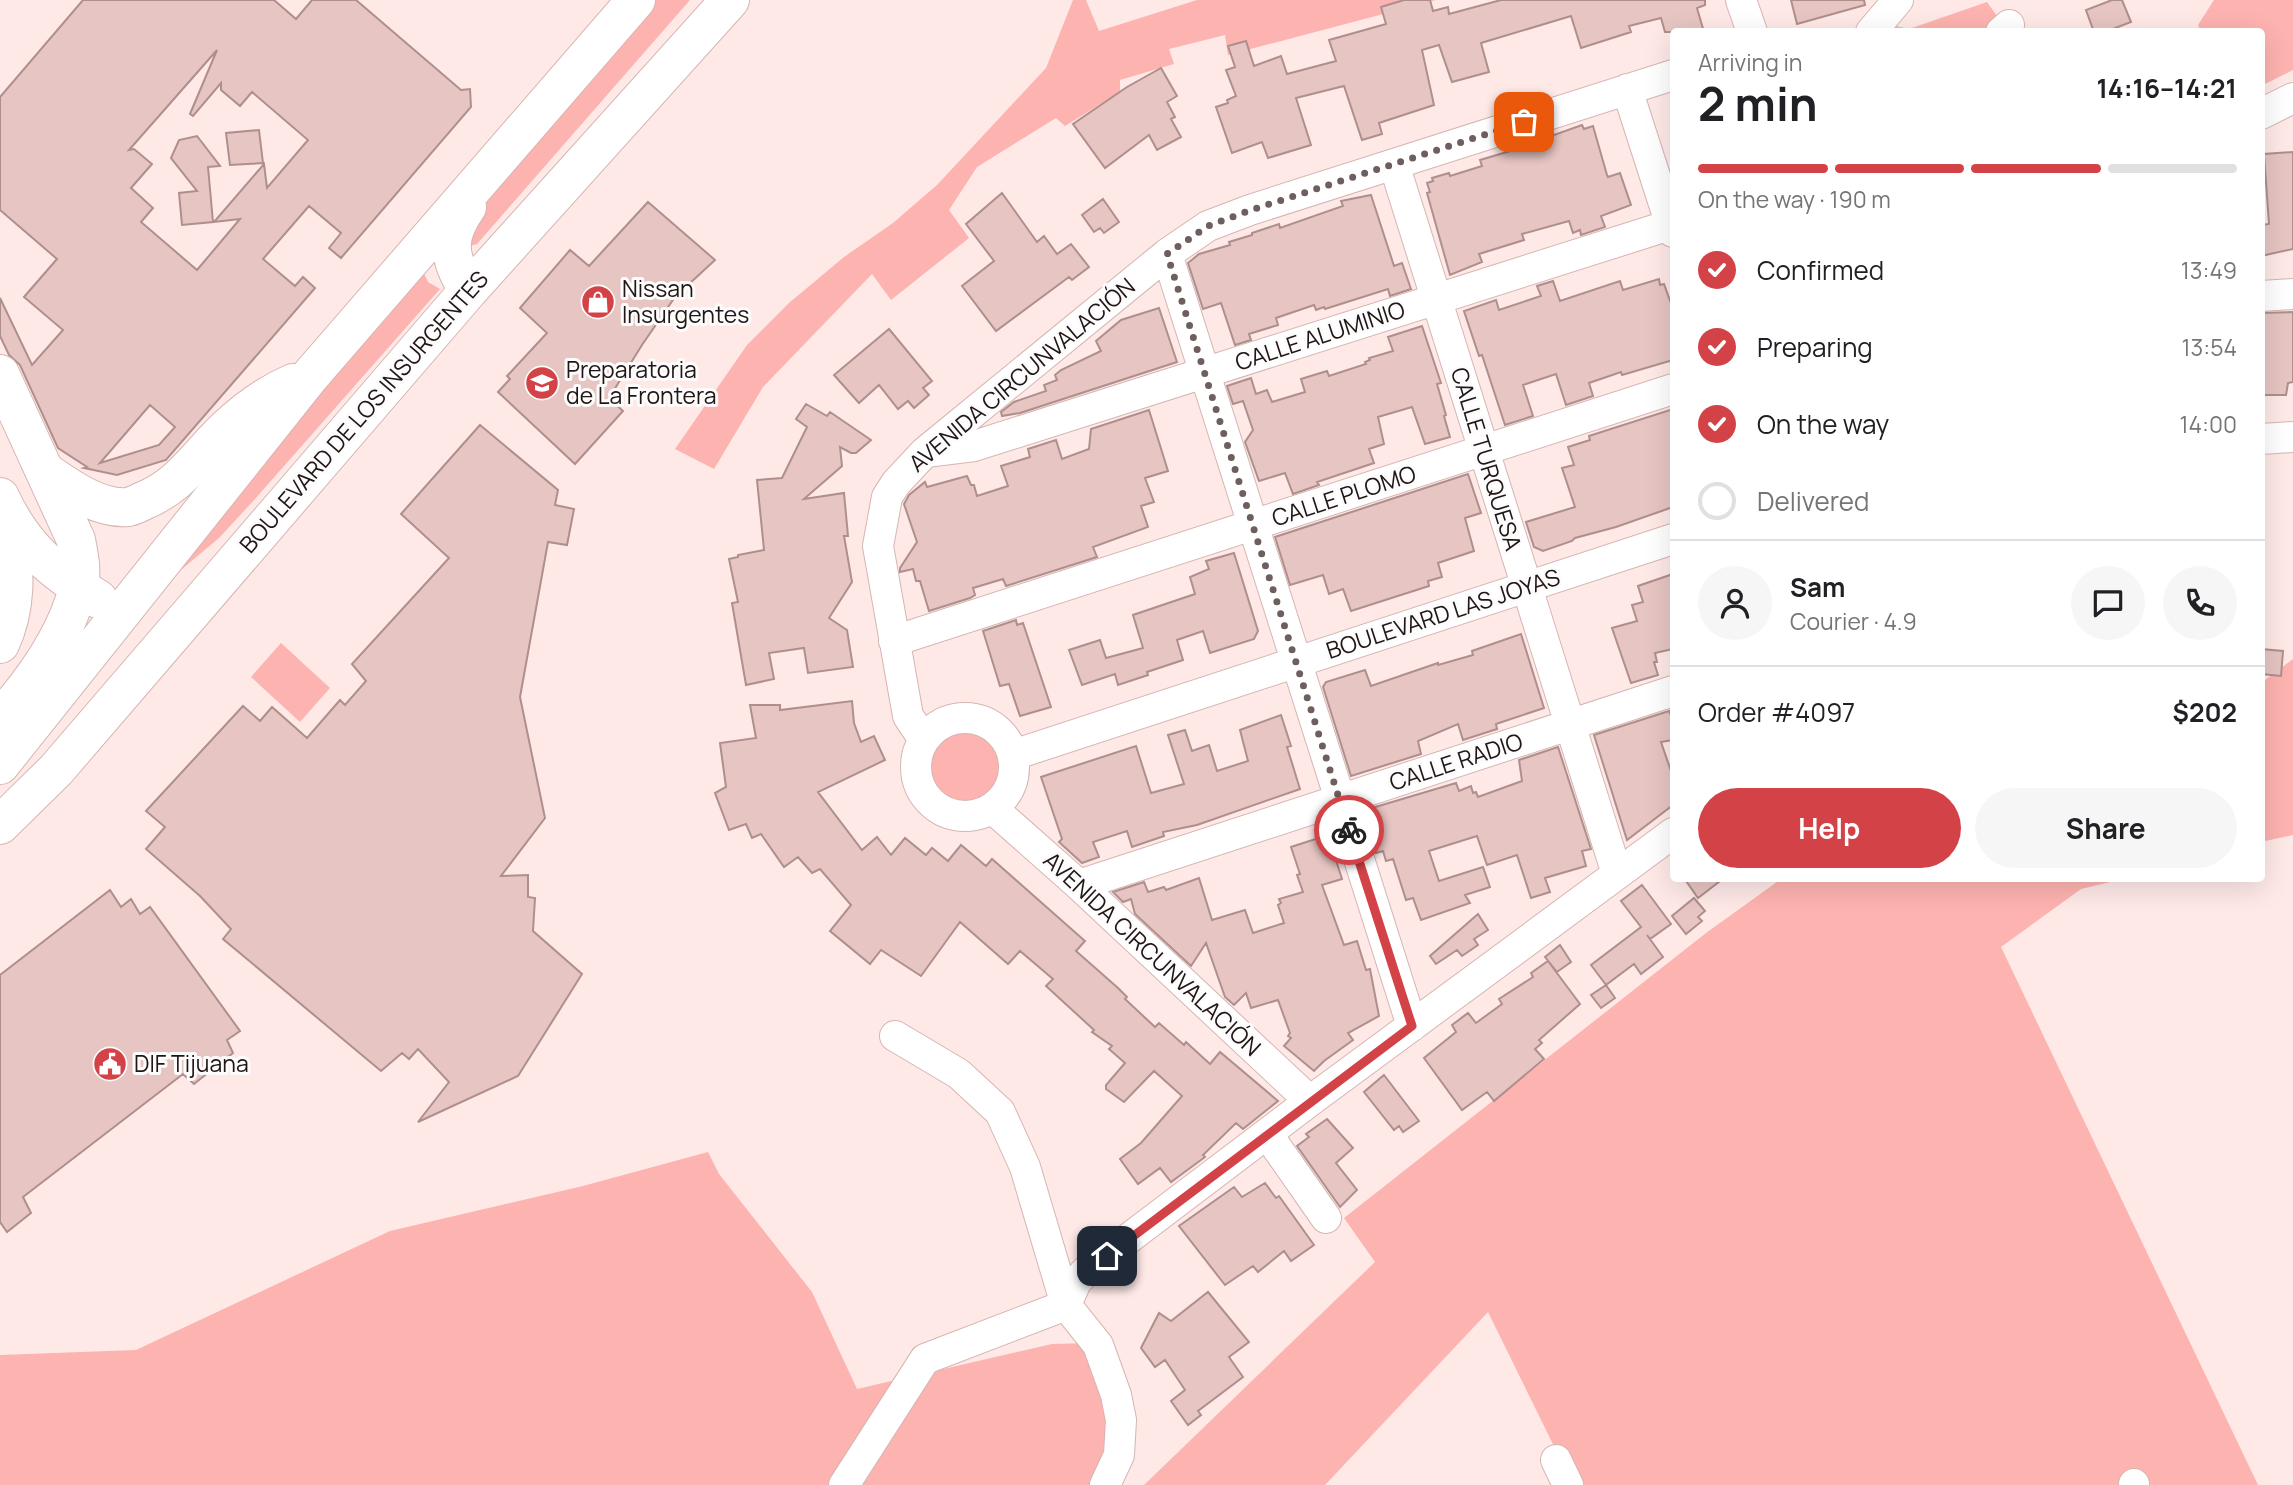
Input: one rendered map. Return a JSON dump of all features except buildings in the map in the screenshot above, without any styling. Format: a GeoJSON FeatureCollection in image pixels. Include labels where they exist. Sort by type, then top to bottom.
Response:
{"type":"FeatureCollection","features":[{"type":"Feature","properties":{"kind":"main road"},"geometry":{"type":"LineString","coordinates":[[0,765],[311,375],[636,0]]}},
{"type":"Feature","properties":{"kind":"main road","name":"BOULEVARD DE LOS INSURGENTES"},"geometry":{"type":"LineString","coordinates":[[0,825],[56,770],[468,291],[730,0]]}},
{"type":"Feature","properties":{"kind":"main road"},"geometry":{"type":"LineString","coordinates":[[468,291],[450,251],[455,225],[510,145]]}},
{"type":"Feature","properties":{"kind":"main road"},"geometry":{"type":"LineString","coordinates":[[0,374],[76,540],[80,564],[79,587],[57,639],[33,679],[0,719]]}},
{"type":"Feature","properties":{"kind":"main road"},"geometry":{"type":"LineString","coordinates":[[46,472],[79,495],[100,503],[128,507],[158,495],[180,479],[226,428],[267,395],[311,375]]}},
{"type":"Feature","properties":{"kind":"main road"},"geometry":{"type":"LineString","coordinates":[[4,506],[40,559],[61,577],[122,613],[173,634]]}},
{"type":"Feature","properties":{"kind":"main road"},"geometry":{"type":"LineString","coordinates":[[0,644],[7,629],[15,587],[4,506]]}},
{"type":"Feature","properties":{"kind":"street"},"geometry":{"type":"LineString","coordinates":[[1741,0],[1751,28]]}},
{"type":"Feature","properties":{"kind":"street"},"geometry":{"type":"LineString","coordinates":[[1874,28],[1898,0]]}},
{"type":"Feature","properties":{"kind":"street","name":"AVENIDA CIRCUNVALACIÓN"},"geometry":{"type":"LineString","coordinates":[[924,740],[908,716],[878,545],[887,497],[896,483],[925,452],[1167,254],[1208,226],[1670,76]]}},
{"type":"Feature","properties":{"kind":"street"},"geometry":{"type":"LineString","coordinates":[[1627,89],[1670,221]]}},
{"type":"Feature","properties":{"kind":"street"},"geometry":{"type":"LineString","coordinates":[[2265,112],[2293,98]]}},
{"type":"Feature","properties":{"kind":"street","name":"CALLE TURQUESA"},"geometry":{"type":"LineString","coordinates":[[1394,164],[1617,874]]}},
{"type":"Feature","properties":{"kind":"street","name":"CALLE ALUMINIO"},"geometry":{"type":"LineString","coordinates":[[925,452],[974,446],[1670,228]]}},
{"type":"Feature","properties":{"kind":"street"},"geometry":{"type":"LineString","coordinates":[[1167,254],[1412,1026]]}},
{"type":"Feature","properties":{"kind":"street"},"geometry":{"type":"LineString","coordinates":[[2265,296],[2293,294]]}},
{"type":"Feature","properties":{"kind":"street","name":"CALLE PLOMO"},"geometry":{"type":"LineString","coordinates":[[894,640],[1670,390]]}},
{"type":"Feature","properties":{"kind":"street"},"geometry":{"type":"LineString","coordinates":[[2265,439],[2293,437]]}},
{"type":"Feature","properties":{"kind":"street","name":"BOULEVARD LAS JOYAS"},"geometry":{"type":"LineString","coordinates":[[1013,755],[1670,540]]}},
{"type":"Feature","properties":{"kind":"street","name":"CALLE RADIO"},"geometry":{"type":"LineString","coordinates":[[1079,885],[1670,692]]}},
{"type":"Feature","properties":{"kind":"street"},"geometry":{"type":"LineString","coordinates":[[966,717],[982,720],[996,728],[1007,740],[1013,755],[1015,770],[1011,785],[1003,798],[992,808],[978,815],[949,814],[936,807],[925,796],[919,783],[916,768],[918,753],[924,740],[935,728],[950,720],[966,717]]}},
{"type":"Feature","properties":{"kind":"street","name":"AVENIDA CIRCUNVALACIÓN"},"geometry":{"type":"LineString","coordinates":[[992,808],[1079,885],[1310,1101]]}},
{"type":"Feature","properties":{"kind":"street"},"geometry":{"type":"LineString","coordinates":[[844,1485],[925,1359],[1066,1305],[1076,1282],[1087,1270],[1310,1101],[1670,835]]}},
{"type":"Feature","properties":{"kind":"street"},"geometry":{"type":"LineString","coordinates":[[895,1036],[959,1074],[1000,1112],[1025,1167],[1066,1305],[1098,1345],[1116,1395],[1121,1420],[1119,1455],[1105,1485]]}},
{"type":"Feature","properties":{"kind":"street"},"geometry":{"type":"LineString","coordinates":[[1268,1135],[1326,1218]]}},
{"type":"Feature","properties":{"kind":"shaded area"},"geometry":{"type":"Polygon","coordinates":[[[654,0],[690,0],[477,244],[470,246],[466,223],[654,0]]]}},
{"type":"Feature","properties":{"kind":"shaded area"},"geometry":{"type":"Polygon","coordinates":[[[1073,0],[1086,0],[1099,31],[1197,0],[1436,0],[1228,55],[1225,35],[1169,49],[1174,64],[1120,80],[1120,92],[1065,126],[1056,118],[977,167],[949,210],[969,238],[891,300],[872,274],[763,387],[714,469],[675,449],[747,345],[789,303],[844,257],[893,223],[937,185],[1046,68],[1073,0]]]}},
{"type":"Feature","properties":{"kind":"shaded area"},"geometry":{"type":"Polygon","coordinates":[[[2214,0],[2293,0],[2293,70],[2265,84],[2265,28],[2200,28],[2198,25],[2214,0]]]}},
{"type":"Feature","properties":{"kind":"shaded area"},"geometry":{"type":"Polygon","coordinates":[[[1987,2],[2002,23],[1996,28],[1912,28],[1987,2]]]}},
{"type":"Feature","properties":{"kind":"shaded area"},"geometry":{"type":"Polygon","coordinates":[[[1888,24],[1905,28],[1884,28],[1888,24]]]}},
{"type":"Feature","properties":{"kind":"shaded area"},"geometry":{"type":"Polygon","coordinates":[[[421,267],[428,282],[440,289],[219,538],[176,574],[421,267]]]}},
{"type":"Feature","properties":{"kind":"shaded area"},"geometry":{"type":"Polygon","coordinates":[[[281,643],[330,688],[300,722],[251,677],[281,643]]]}},
{"type":"Feature","properties":{"kind":"shaded area"},"geometry":{"type":"Polygon","coordinates":[[[2293,659],[2293,835],[2265,841],[2265,680],[2293,659]]]}},
{"type":"Feature","properties":{"kind":"shaded area"},"geometry":{"type":"Polygon","coordinates":[[[965,729],[980,732],[993,740],[1001,753],[1004,768],[1001,783],[993,796],[980,804],[965,807],[950,804],[937,796],[929,783],[926,768],[929,753],[937,740],[950,732],[965,729]]]}},
{"type":"Feature","properties":{"kind":"shaded area"},"geometry":{"type":"Polygon","coordinates":[[[1777,882],[2110,882],[2081,889],[2001,947],[2258,1485],[1573,1485],[1488,1312],[1325,1485],[1144,1485],[1375,1262],[1344,1218],[1706,933],[1777,882]]]}},
{"type":"Feature","properties":{"kind":"shaded area"},"geometry":{"type":"Polygon","coordinates":[[[708,1152],[719,1174],[812,1292],[857,1389],[1052,1344],[1091,1343],[1117,1455],[1103,1485],[0,1485],[0,1355],[136,1350],[390,1231],[583,1186],[708,1152]]]}},
{"type":"Feature","properties":{"kind":"way so far"},"geometry":{"type":"LineString","coordinates":[[1349,830],[1167,254],[1208,226],[1251,210],[1524,122]]}},
{"type":"Feature","properties":{"kind":"place","name":"Nissan Insurgentes"},"geometry":{"type":"Point","coordinates":[598,302]}},
{"type":"Feature","properties":{"kind":"place","name":"Preparatoria de La Frontera"},"geometry":{"type":"Point","coordinates":[542,383]}},
{"type":"Feature","properties":{"kind":"place","name":"DIF Tijuana"},"geometry":{"type":"Point","coordinates":[110,1064]}},
{"type":"Feature","properties":{"kind":"route"},"geometry":{"type":"LineString","coordinates":[[1107,1256],[1412,1026],[1349,830]]}}]}
